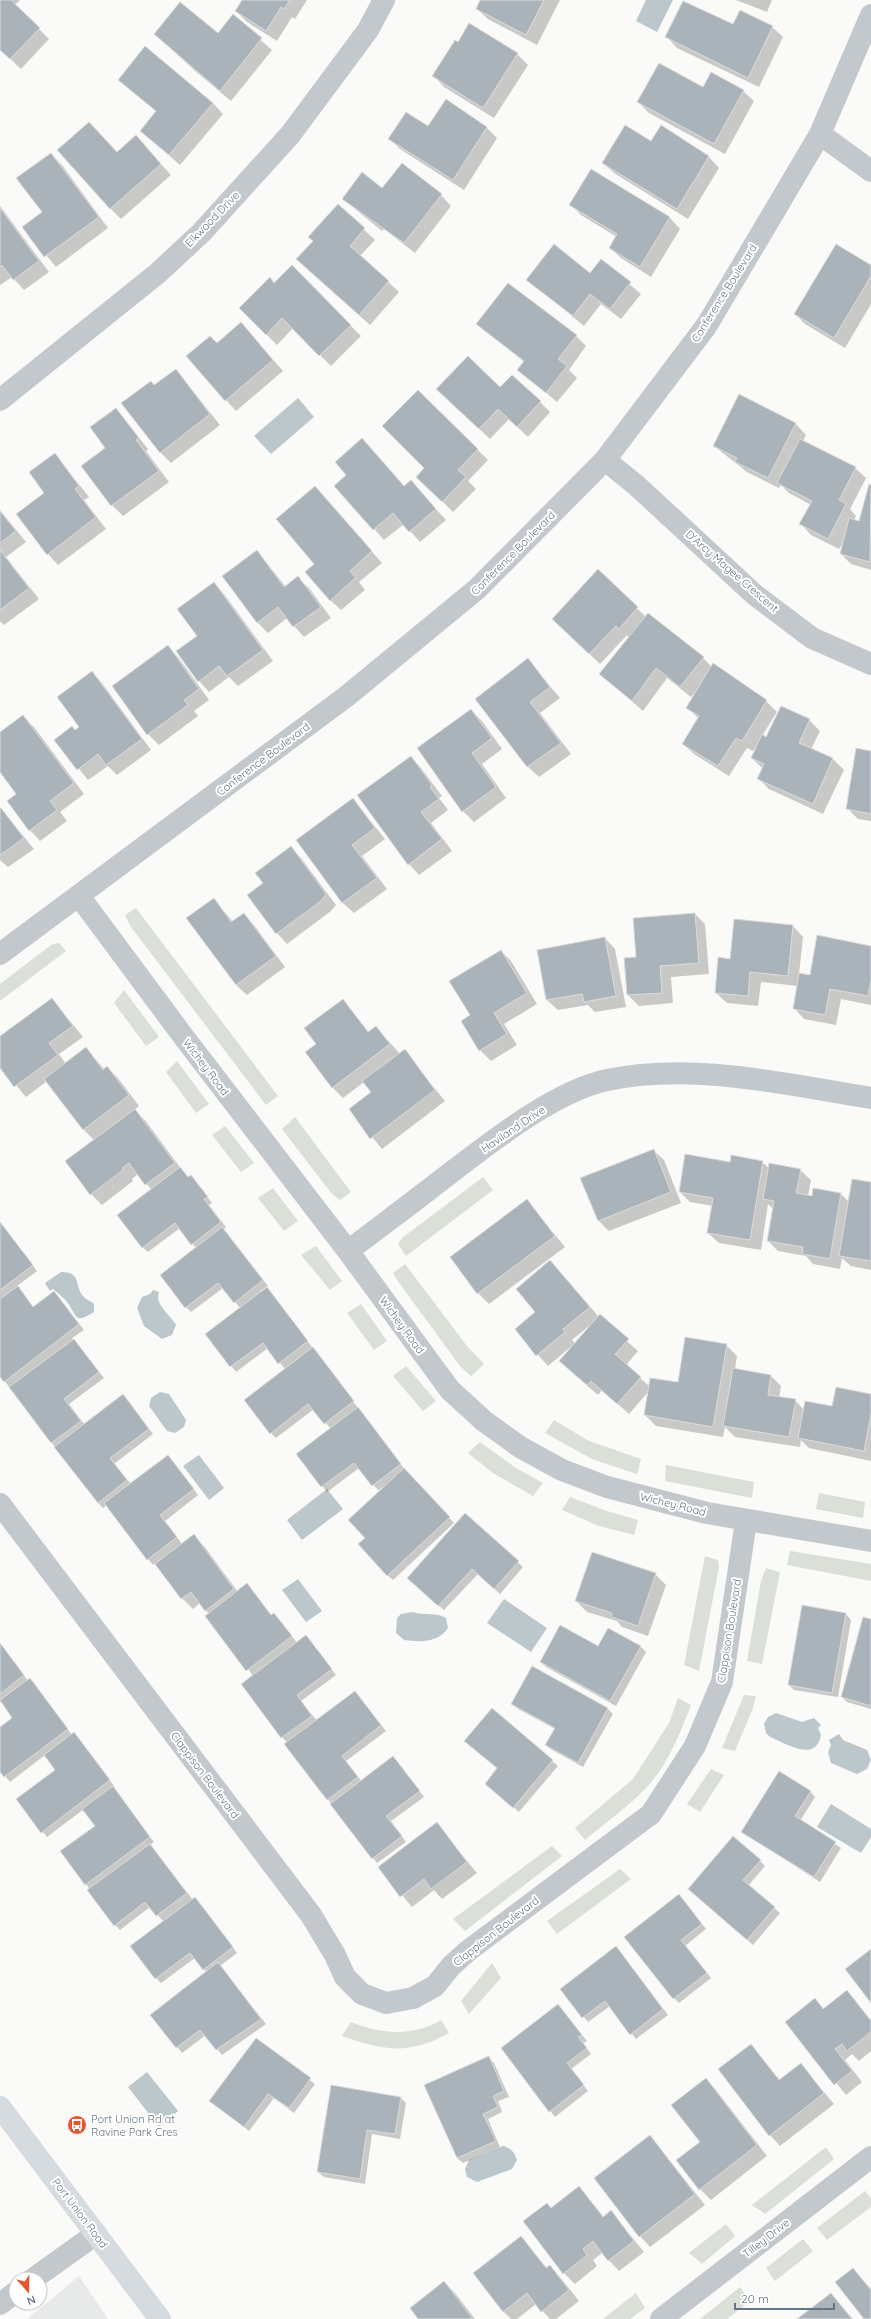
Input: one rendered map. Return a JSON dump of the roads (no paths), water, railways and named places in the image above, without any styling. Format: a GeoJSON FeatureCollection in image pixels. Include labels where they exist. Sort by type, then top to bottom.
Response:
{"type":"FeatureCollection","features":[{"type":"Feature","properties":{"kind":"main road","name":"Port Union Road"},"geometry":{"type":"LineString","coordinates":[[0,2107],[160,2319]]}},
{"type":"Feature","properties":{"kind":"street","name":"Elkwood Drive"},"geometry":{"type":"LineString","coordinates":[[0,400],[158,273],[202,232],[290,135],[368,30],[384,0]]}},
{"type":"Feature","properties":{"kind":"street","name":"Conference Boulevard"},"geometry":{"type":"LineString","coordinates":[[0,954],[347,696],[478,589],[605,460],[707,325],[820,134],[871,15]]}},
{"type":"Feature","properties":{"kind":"street"},"geometry":{"type":"LineString","coordinates":[[820,134],[871,171]]}},
{"type":"Feature","properties":{"kind":"street","name":"D'Arcy Magee Crescent"},"geometry":{"type":"LineString","coordinates":[[605,460],[636,485],[762,600],[812,638],[871,664]]}},
{"type":"Feature","properties":{"kind":"street","name":"Wichey Road"},"geometry":{"type":"LineString","coordinates":[[79,896],[183,1036],[348,1250],[450,1390],[484,1421],[520,1447],[562,1470],[608,1487],[658,1501],[746,1521],[871,1541]]}},
{"type":"Feature","properties":{"kind":"street","name":"Haviland Drive"},"geometry":{"type":"LineString","coordinates":[[348,1250],[529,1116],[571,1093],[605,1080],[682,1072],[768,1081],[871,1098]]}},
{"type":"Feature","properties":{"kind":"street","name":"Clappison Boulevard"},"geometry":{"type":"LineString","coordinates":[[0,1504],[311,1915],[335,1955],[345,1977],[362,1994],[386,2003],[413,1998],[435,1986],[451,1966],[470,1950],[651,1814],[695,1746],[722,1682],[746,1521]]}},
{"type":"Feature","properties":{"kind":"street","name":"Tilley Drive"},"geometry":{"type":"LineString","coordinates":[[662,2319],[871,2157]]}},
{"type":"Feature","properties":{"kind":"street"},"geometry":{"type":"LineString","coordinates":[[44,2271],[96,2234]]}},
{"type":"Feature","properties":{"kind":"place","name":"Port Union Rd at Ravine Park Cres"},"geometry":{"type":"Point","coordinates":[77,2125]}}]}
